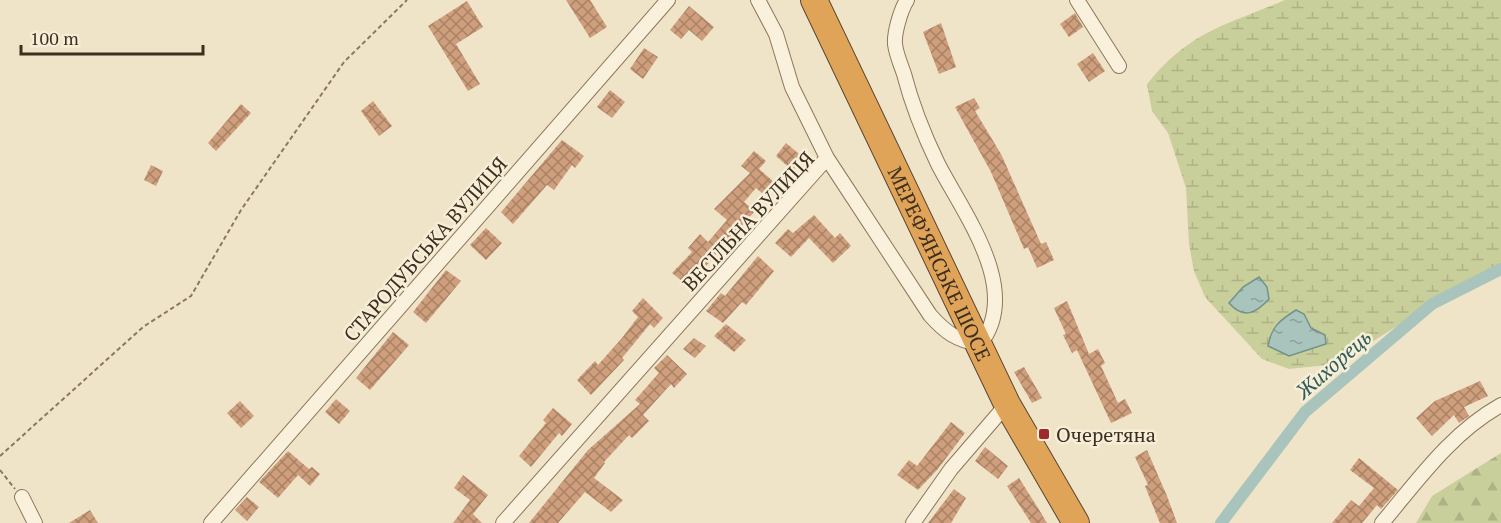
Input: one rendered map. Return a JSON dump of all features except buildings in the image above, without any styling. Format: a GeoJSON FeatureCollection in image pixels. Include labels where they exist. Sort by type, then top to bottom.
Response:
{"type":"FeatureCollection","features":[{"type":"Feature","properties":{"kind":"highway","name":"МЕРЕФ’ЯНСЬКЕ ШОСЕ"},"geometry":{"type":"LineString","coordinates":[[814,0],[980,344],[1006,404],[1076,523]]}},
{"type":"Feature","properties":{"kind":"street","name":"СТАРОДУБСЬКА ВУЛИЦЯ"},"geometry":{"type":"LineString","coordinates":[[211,523],[668,0]]}},
{"type":"Feature","properties":{"kind":"street"},"geometry":{"type":"LineString","coordinates":[[758,0],[776,34],[792,87],[827,158]]}},
{"type":"Feature","properties":{"kind":"street"},"geometry":{"type":"LineString","coordinates":[[907,0],[894,42],[910,98],[938,164],[975,227],[992,273],[994,304],[990,331],[980,344]]}},
{"type":"Feature","properties":{"kind":"street"},"geometry":{"type":"LineString","coordinates":[[1077,0],[1119,66]]}},
{"type":"Feature","properties":{"kind":"street","name":"ВЕСІЛЬНА ВУЛИЦЯ"},"geometry":{"type":"LineString","coordinates":[[503,523],[827,158],[930,315],[943,330],[962,341],[980,344]]}},
{"type":"Feature","properties":{"kind":"street"},"geometry":{"type":"LineString","coordinates":[[913,523],[951,469],[1006,404]]}},
{"type":"Feature","properties":{"kind":"street"},"geometry":{"type":"LineString","coordinates":[[1382,523],[1439,454],[1475,419],[1501,405]]}},
{"type":"Feature","properties":{"kind":"street"},"geometry":{"type":"LineString","coordinates":[[22,497],[35,523]]}},
{"type":"Feature","properties":{"kind":"path"},"geometry":{"type":"LineString","coordinates":[[0,456],[143,327],[191,296],[241,210],[344,62],[408,0]]}},
{"type":"Feature","properties":{"kind":"path"},"geometry":{"type":"LineString","coordinates":[[0,470],[22,497]]}},
{"type":"Feature","properties":{"kind":"green space"},"geometry":{"type":"Polygon","coordinates":[[[1285,0],[1501,0],[1501,269],[1432,304],[1337,364],[1289,369],[1262,359],[1205,297],[1194,271],[1189,244],[1186,188],[1168,133],[1152,111],[1147,84],[1163,66],[1194,41],[1226,24],[1285,0]]]}},
{"type":"Feature","properties":{"kind":"green space"},"geometry":{"type":"Polygon","coordinates":[[[1501,453],[1501,523],[1416,523],[1432,496],[1501,453]]]}},
{"type":"Feature","properties":{"kind":"water"},"geometry":{"type":"Polygon","coordinates":[[[1259,277],[1267,287],[1269,299],[1250,313],[1240,312],[1234,308],[1229,303],[1243,287],[1259,277]]]}},
{"type":"Feature","properties":{"kind":"water"},"geometry":{"type":"Polygon","coordinates":[[[1296,310],[1304,314],[1311,328],[1325,335],[1326,344],[1289,356],[1268,346],[1271,334],[1277,325],[1296,310]]]}},
{"type":"Feature","properties":{"kind":"waterway","name":"Жихорець"},"geometry":{"type":"LineString","coordinates":[[1221,523],[1305,412],[1432,304],[1501,269]]}},
{"type":"Feature","properties":{"kind":"place","name":"Очеретяна"},"geometry":{"type":"Point","coordinates":[1044,434]}}]}
